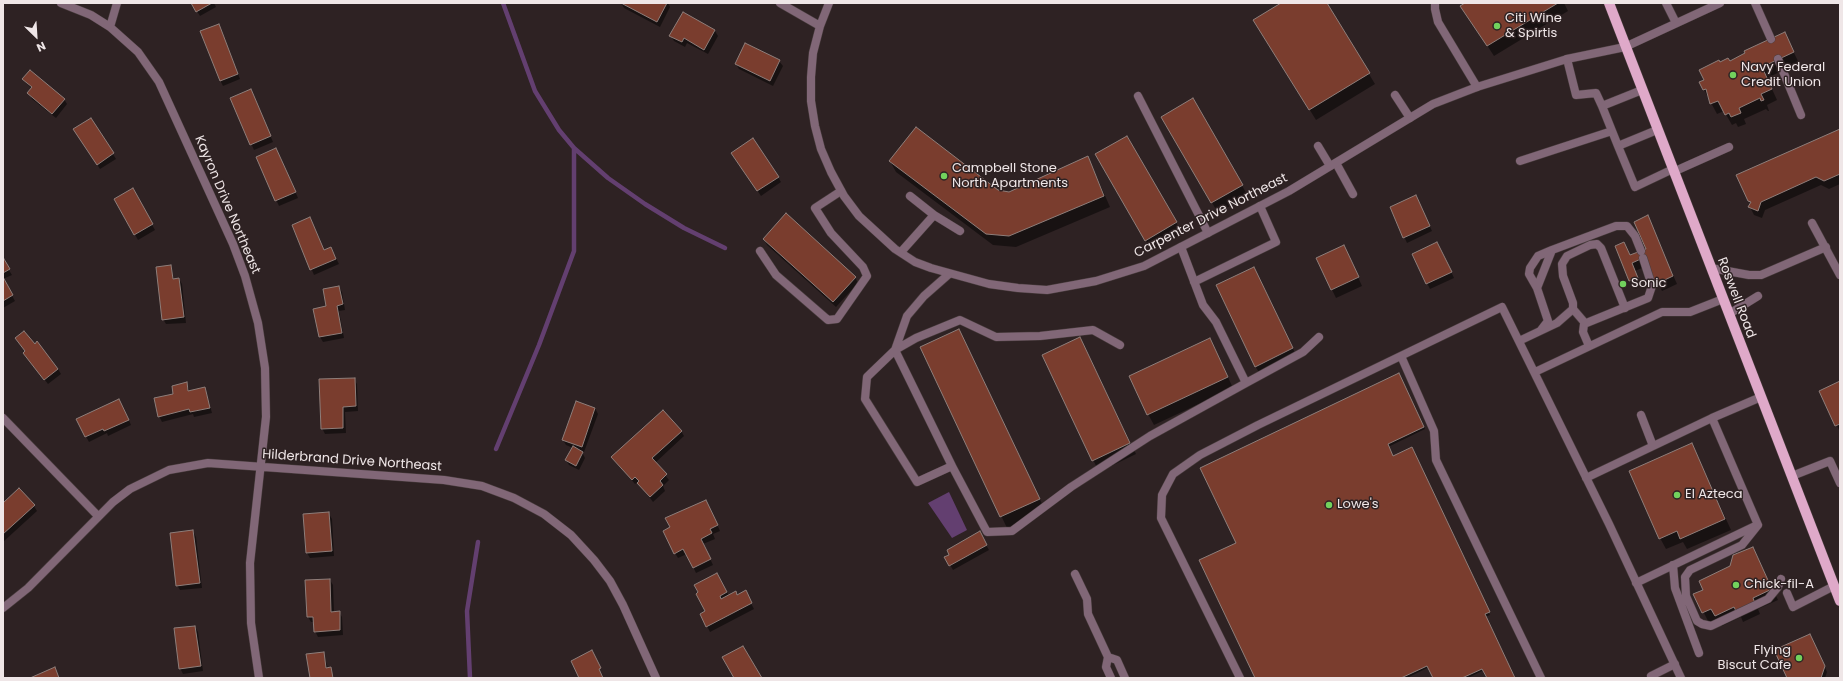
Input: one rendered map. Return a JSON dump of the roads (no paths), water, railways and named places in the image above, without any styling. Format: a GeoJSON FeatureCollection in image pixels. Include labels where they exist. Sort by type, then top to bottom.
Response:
{"type":"FeatureCollection","features":[{"type":"Feature","properties":{"kind":"main road","name":"Roswell Road"},"geometry":{"type":"LineString","coordinates":[[1608,3],[1840,601]]}},
{"type":"Feature","properties":{"kind":"street","name":"Kayron Drive Northeast"},"geometry":{"type":"LineString","coordinates":[[61,3],[91,15],[110,27],[138,52],[159,82],[233,244],[245,276],[258,323],[265,368],[266,417],[250,562],[251,623],[259,678]]}},
{"type":"Feature","properties":{"kind":"street"},"geometry":{"type":"LineString","coordinates":[[110,27],[117,3]]}},
{"type":"Feature","properties":{"kind":"street"},"geometry":{"type":"LineString","coordinates":[[780,3],[820,26]]}},
{"type":"Feature","properties":{"kind":"street","name":"Carpenter Drive Northeast"},"geometry":{"type":"LineString","coordinates":[[829,3],[820,26],[813,53],[811,102],[821,149],[830,172],[841,191],[859,216],[872,229],[915,262],[949,274],[988,284],[1047,290],[1096,281],[1144,266],[1260,206],[1432,104],[1477,87],[1567,59],[1625,47],[1720,3]]}},
{"type":"Feature","properties":{"kind":"street"},"geometry":{"type":"LineString","coordinates":[[1435,3],[1438,22],[1477,87]]}},
{"type":"Feature","properties":{"kind":"street"},"geometry":{"type":"LineString","coordinates":[[1666,3],[1676,23]]}},
{"type":"Feature","properties":{"kind":"street"},"geometry":{"type":"LineString","coordinates":[[1755,3],[1771,39]]}},
{"type":"Feature","properties":{"kind":"street"},"geometry":{"type":"LineString","coordinates":[[1567,59],[1576,95],[1596,93],[1634,187],[1729,147]]}},
{"type":"Feature","properties":{"kind":"street"},"geometry":{"type":"LineString","coordinates":[[1778,59],[1801,115]]}},
{"type":"Feature","properties":{"kind":"street"},"geometry":{"type":"LineString","coordinates":[[1602,106],[1642,90]]}},
{"type":"Feature","properties":{"kind":"street"},"geometry":{"type":"LineString","coordinates":[[1395,95],[1410,118]]}},
{"type":"Feature","properties":{"kind":"street"},"geometry":{"type":"LineString","coordinates":[[1138,96],[1208,233]]}},
{"type":"Feature","properties":{"kind":"street"},"geometry":{"type":"LineString","coordinates":[[1618,146],[1657,130]]}},
{"type":"Feature","properties":{"kind":"street"},"geometry":{"type":"LineString","coordinates":[[1520,161],[1612,131]]}},
{"type":"Feature","properties":{"kind":"street"},"geometry":{"type":"LineString","coordinates":[[1318,146],[1333,164],[1353,194]]}},
{"type":"Feature","properties":{"kind":"street"},"geometry":{"type":"LineString","coordinates":[[760,251],[776,275],[828,320],[837,319],[867,276],[863,268],[831,233],[815,208],[841,191]]}},
{"type":"Feature","properties":{"kind":"street"},"geometry":{"type":"LineString","coordinates":[[910,196],[934,215],[960,232]]}},
{"type":"Feature","properties":{"kind":"street"},"geometry":{"type":"LineString","coordinates":[[1194,282],[1276,242],[1260,206]]}},
{"type":"Feature","properties":{"kind":"street"},"geometry":{"type":"LineString","coordinates":[[901,252],[934,215]]}},
{"type":"Feature","properties":{"kind":"street"},"geometry":{"type":"LineString","coordinates":[[1812,223],[1840,275]]}},
{"type":"Feature","properties":{"kind":"street"},"geometry":{"type":"LineString","coordinates":[[1541,331],[1548,321],[1537,288],[1529,274],[1532,262],[1538,256],[1552,250],[1616,226],[1627,226],[1635,236],[1652,286],[1648,298],[1585,324]]}},
{"type":"Feature","properties":{"kind":"street"},"geometry":{"type":"LineString","coordinates":[[1587,237],[1590,245]]}},
{"type":"Feature","properties":{"kind":"street"},"geometry":{"type":"LineString","coordinates":[[1585,324],[1573,309],[1573,303],[1563,276],[1562,264],[1567,256],[1590,245],[1597,244],[1601,248],[1625,308]]}},
{"type":"Feature","properties":{"kind":"street"},"geometry":{"type":"LineString","coordinates":[[1180,247],[1203,305],[1216,322],[1246,383]]}},
{"type":"Feature","properties":{"kind":"street"},"geometry":{"type":"LineString","coordinates":[[1711,268],[1749,275],[1761,275],[1826,247]]}},
{"type":"Feature","properties":{"kind":"street"},"geometry":{"type":"LineString","coordinates":[[1537,288],[1552,250]]}},
{"type":"Feature","properties":{"kind":"street"},"geometry":{"type":"LineString","coordinates":[[949,274],[924,296],[908,316],[895,350],[952,466],[988,532],[1012,531],[1071,487],[1150,436],[1303,352],[1319,337]]}},
{"type":"Feature","properties":{"kind":"street"},"geometry":{"type":"LineString","coordinates":[[1729,314],[1758,296]]}},
{"type":"Feature","properties":{"kind":"street"},"geometry":{"type":"LineString","coordinates":[[1535,372],[1662,312],[1690,312],[1723,299]]}},
{"type":"Feature","properties":{"kind":"street"},"geometry":{"type":"LineString","coordinates":[[1240,678],[1161,518],[1162,495],[1173,474],[1200,455],[1502,306],[1681,678]]}},
{"type":"Feature","properties":{"kind":"street"},"geometry":{"type":"LineString","coordinates":[[1519,341],[1557,323],[1573,309]]}},
{"type":"Feature","properties":{"kind":"street"},"geometry":{"type":"LineString","coordinates":[[952,466],[917,482],[865,399],[867,377],[895,350],[916,338],[960,320],[996,337],[1040,336],[1093,330],[1120,345]]}},
{"type":"Feature","properties":{"kind":"street"},"geometry":{"type":"LineString","coordinates":[[1585,324],[1583,332],[1589,346]]}},
{"type":"Feature","properties":{"kind":"street"},"geometry":{"type":"LineString","coordinates":[[1401,356],[1434,431],[1436,460],[1541,678]]}},
{"type":"Feature","properties":{"kind":"street"},"geometry":{"type":"LineString","coordinates":[[1586,478],[1712,418],[1761,397]]}},
{"type":"Feature","properties":{"kind":"street"},"geometry":{"type":"LineString","coordinates":[[1641,416],[1653,446]]}},
{"type":"Feature","properties":{"kind":"street"},"geometry":{"type":"LineString","coordinates":[[3,418],[98,516]]}},
{"type":"Feature","properties":{"kind":"street"},"geometry":{"type":"LineString","coordinates":[[1712,418],[1758,525]]}},
{"type":"Feature","properties":{"kind":"street"},"geometry":{"type":"LineString","coordinates":[[1792,476],[1830,461],[1840,482]]}},
{"type":"Feature","properties":{"kind":"street","name":"Hilderbrand Drive Northeast"},"geometry":{"type":"LineString","coordinates":[[3,608],[28,588],[113,502],[130,489],[149,478],[169,470],[208,463],[444,480],[482,486],[514,498],[544,514],[571,535],[594,560],[610,581],[623,605],[656,678]]}},
{"type":"Feature","properties":{"kind":"street"},"geometry":{"type":"LineString","coordinates":[[1636,583],[1758,525]]}},
{"type":"Feature","properties":{"kind":"street"},"geometry":{"type":"LineString","coordinates":[[1758,525],[1742,546],[1690,570],[1685,577],[1686,596],[1698,620],[1702,624],[1711,626],[1768,599],[1778,587],[1781,579]]}},
{"type":"Feature","properties":{"kind":"street"},"geometry":{"type":"LineString","coordinates":[[1673,565],[1675,588],[1699,653]]}},
{"type":"Feature","properties":{"kind":"street"},"geometry":{"type":"LineString","coordinates":[[1075,574],[1087,598],[1088,614],[1108,658],[1106,667],[1111,678]]}},
{"type":"Feature","properties":{"kind":"street"},"geometry":{"type":"LineString","coordinates":[[1787,593],[1793,606],[1834,586]]}},
{"type":"Feature","properties":{"kind":"street"},"geometry":{"type":"LineString","coordinates":[[1108,658],[1117,660],[1125,678]]}},
{"type":"Feature","properties":{"kind":"street"},"geometry":{"type":"LineString","coordinates":[[1651,676],[1675,664]]}},
{"type":"Feature","properties":{"kind":"waterway"},"geometry":{"type":"LineString","coordinates":[[503,3],[535,91],[559,130],[574,148],[608,178],[645,204],[684,228],[725,248]]}},
{"type":"Feature","properties":{"kind":"waterway"},"geometry":{"type":"LineString","coordinates":[[496,449],[539,345],[574,251],[574,148]]}},
{"type":"Feature","properties":{"kind":"waterway"},"geometry":{"type":"LineString","coordinates":[[470,678],[467,611],[478,542]]}},
{"type":"Feature","properties":{"kind":"place","name":"Citi Wine & Spirtis"},"geometry":{"type":"Point","coordinates":[1497,26]}},
{"type":"Feature","properties":{"kind":"place","name":"Navy Federal Credit Union"},"geometry":{"type":"Point","coordinates":[1733,75]}},
{"type":"Feature","properties":{"kind":"place","name":"Campbell Stone North Apartments"},"geometry":{"type":"Point","coordinates":[944,176]}},
{"type":"Feature","properties":{"kind":"place","name":"Sonic"},"geometry":{"type":"Point","coordinates":[1623,284]}},
{"type":"Feature","properties":{"kind":"place","name":"El Azteca"},"geometry":{"type":"Point","coordinates":[1677,495]}},
{"type":"Feature","properties":{"kind":"place","name":"Lowe's"},"geometry":{"type":"Point","coordinates":[1329,505]}},
{"type":"Feature","properties":{"kind":"place","name":"Chick-fil-A"},"geometry":{"type":"Point","coordinates":[1736,585]}},
{"type":"Feature","properties":{"kind":"place","name":"Flying Biscut Cafe"},"geometry":{"type":"Point","coordinates":[1799,658]}}]}
